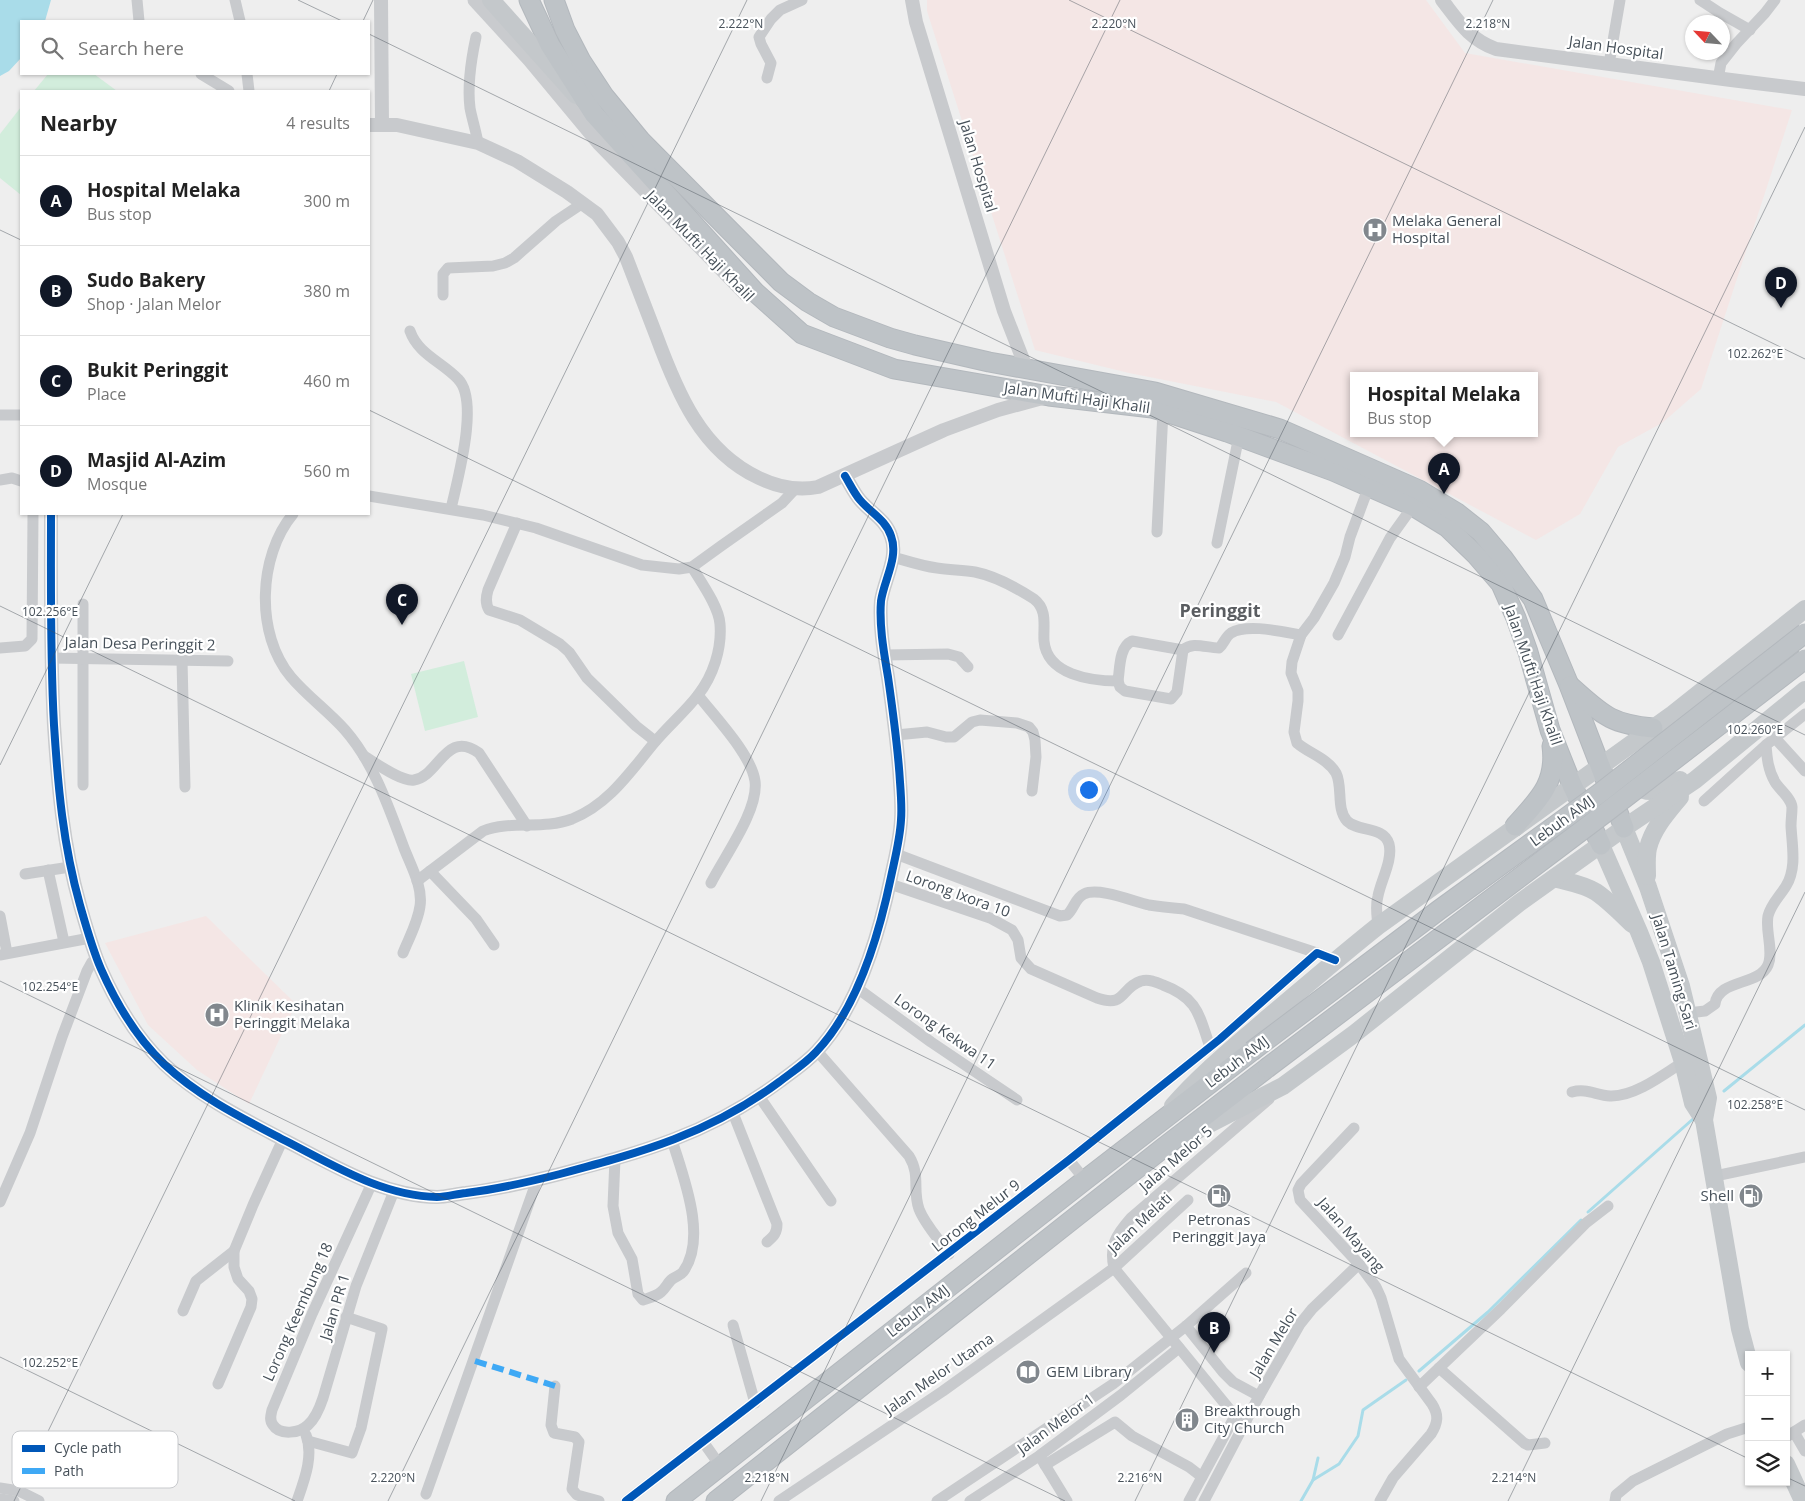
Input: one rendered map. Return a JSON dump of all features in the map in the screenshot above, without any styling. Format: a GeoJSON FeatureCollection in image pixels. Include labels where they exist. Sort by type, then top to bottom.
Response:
{"type":"FeatureCollection","features":[{"type":"Feature","properties":{"kind":"highway"},"geometry":{"type":"LineString","coordinates":[[529,0],[550,46],[594,114],[755,292],[802,334]]}},
{"type":"Feature","properties":{"kind":"highway","name":"Jalan Mufti Haji Khalil"},"geometry":{"type":"LineString","coordinates":[[554,0],[565,30],[581,61],[604,96],[641,141],[780,282],[808,302],[834,317],[890,338],[1002,365],[1155,392],[1280,429],[1381,472],[1439,500],[1481,532],[1532,598],[1569,685],[1624,828]]}},
{"type":"Feature","properties":{"kind":"highway","name":"Jalan Mufti Haji Khalil"},"geometry":{"type":"LineString","coordinates":[[802,334],[894,369],[1049,396],[1163,410],[1239,436],[1369,486],[1413,506],[1447,527],[1476,555],[1500,584],[1516,618],[1528,652],[1550,730],[1572,785],[1601,845]]}},
{"type":"Feature","properties":{"kind":"highway","name":"Lebuh AMJ"},"geometry":{"type":"LineString","coordinates":[[676,1501],[1252,1051],[1438,910],[1600,793],[1805,633]]}},
{"type":"Feature","properties":{"kind":"highway","name":"Lebuh AMJ"},"geometry":{"type":"LineString","coordinates":[[716,1501],[1163,1148],[1625,798],[1805,659]]}},
{"type":"Feature","properties":{"kind":"highway"},"geometry":{"type":"LineString","coordinates":[[1569,685],[1604,716],[1620,723],[1654,728]]}},
{"type":"Feature","properties":{"kind":"highway"},"geometry":{"type":"LineString","coordinates":[[1515,826],[1544,792],[1550,780],[1554,759],[1550,730]]}},
{"type":"Feature","properties":{"kind":"main road","name":"Jalan Mufti Haji Khalil"},"geometry":{"type":"LineString","coordinates":[[476,0],[530,60],[599,143],[726,275],[764,312],[802,334]]}},
{"type":"Feature","properties":{"kind":"main road"},"geometry":{"type":"LineString","coordinates":[[491,0],[552,70],[594,114]]}},
{"type":"Feature","properties":{"kind":"main road"},"geometry":{"type":"LineString","coordinates":[[1160,1122],[1224,1046],[1378,926],[1599,765],[1673,714],[1805,609]]}},
{"type":"Feature","properties":{"kind":"main road"},"geometry":{"type":"LineString","coordinates":[[1163,1148],[1283,1086],[1354,1034],[1520,903],[1624,828],[1695,780],[1805,690]]}},
{"type":"Feature","properties":{"kind":"main road"},"geometry":{"type":"LineString","coordinates":[[1673,714],[1636,768],[1633,782],[1635,786],[1644,791],[1656,791],[1712,766]]}},
{"type":"Feature","properties":{"kind":"main road"},"geometry":{"type":"LineString","coordinates":[[1648,887],[1648,849],[1654,834],[1662,818],[1695,780]]}},
{"type":"Feature","properties":{"kind":"main road"},"geometry":{"type":"LineString","coordinates":[[1458,867],[1532,826],[1542,823],[1551,824],[1562,830],[1569,838],[1571,848],[1567,858],[1520,903]]}},
{"type":"Feature","properties":{"kind":"main road","name":"Jalan Taming Sari"},"geometry":{"type":"LineString","coordinates":[[1624,828],[1648,887],[1681,986],[1708,1098],[1704,1120],[1740,1329],[1746,1351]]}},
{"type":"Feature","properties":{"kind":"main road","name":"Jalan Taming Sari"},"geometry":{"type":"LineString","coordinates":[[1601,845],[1640,932],[1683,1062],[1693,1103],[1704,1120]]}},
{"type":"Feature","properties":{"kind":"main road"},"geometry":{"type":"LineString","coordinates":[[1554,878],[1595,891],[1640,932]]}},
{"type":"Feature","properties":{"kind":"main road"},"geometry":{"type":"LineString","coordinates":[[1790,1473],[1803,1501]]}},
{"type":"Feature","properties":{"kind":"street"},"geometry":{"type":"LineString","coordinates":[[137,0],[139,20]]}},
{"type":"Feature","properties":{"kind":"street"},"geometry":{"type":"LineString","coordinates":[[235,0],[240,20]]}},
{"type":"Feature","properties":{"kind":"street"},"geometry":{"type":"LineString","coordinates":[[381,0],[375,125],[416,128],[478,143],[517,161],[583,202],[602,220],[622,249],[681,398],[704,434],[725,457],[740,468],[767,482],[795,489],[806,489],[845,476],[944,430],[998,410],[1049,396]]}},
{"type":"Feature","properties":{"kind":"street"},"geometry":{"type":"LineString","coordinates":[[768,78],[771,63],[759,37],[771,19],[780,10],[802,0]]}},
{"type":"Feature","properties":{"kind":"street","name":"Jalan Hospital"},"geometry":{"type":"LineString","coordinates":[[912,0],[919,31],[1004,311],[1027,370]]}},
{"type":"Feature","properties":{"kind":"street","name":"Jalan Hospital"},"geometry":{"type":"LineString","coordinates":[[1442,0],[1472,37],[1496,49],[1805,89]]}},
{"type":"Feature","properties":{"kind":"street"},"geometry":{"type":"LineString","coordinates":[[1609,64],[1620,0]]}},
{"type":"Feature","properties":{"kind":"street"},"geometry":{"type":"LineString","coordinates":[[1700,0],[1750,30]]}},
{"type":"Feature","properties":{"kind":"street"},"geometry":{"type":"LineString","coordinates":[[1718,79],[1721,63],[1775,0]]}},
{"type":"Feature","properties":{"kind":"street"},"geometry":{"type":"LineString","coordinates":[[476,37],[469,85],[470,109],[478,143]]}},
{"type":"Feature","properties":{"kind":"street"},"geometry":{"type":"LineString","coordinates":[[203,75],[227,90]]}},
{"type":"Feature","properties":{"kind":"street"},"geometry":{"type":"LineString","coordinates":[[247,75],[249,90]]}},
{"type":"Feature","properties":{"kind":"street"},"geometry":{"type":"LineString","coordinates":[[443,295],[443,274],[448,268],[494,266],[505,263],[514,258],[556,221],[583,202]]}},
{"type":"Feature","properties":{"kind":"street"},"geometry":{"type":"LineString","coordinates":[[410,331],[420,349],[460,380],[466,396],[468,415],[466,437],[451,510]]}},
{"type":"Feature","properties":{"kind":"street"},"geometry":{"type":"LineString","coordinates":[[1002,365],[1015,340]]}},
{"type":"Feature","properties":{"kind":"street"},"geometry":{"type":"LineString","coordinates":[[1157,532],[1163,410]]}},
{"type":"Feature","properties":{"kind":"street"},"geometry":{"type":"LineString","coordinates":[[0,415],[20,415]]}},
{"type":"Feature","properties":{"kind":"street"},"geometry":{"type":"LineString","coordinates":[[1217,543],[1239,436]]}},
{"type":"Feature","properties":{"kind":"street"},"geometry":{"type":"LineString","coordinates":[[51,515],[50,658],[56,761],[62,822],[70,867],[90,938],[101,970],[132,1026],[163,1063],[206,1097],[352,1175],[394,1191],[438,1197],[489,1190],[537,1180],[615,1159],[650,1149],[693,1132],[733,1113],[798,1068],[817,1051],[836,1025],[857,988],[870,955],[890,884],[902,817],[896,734],[884,655],[881,607],[885,582],[893,557],[893,542],[890,531],[859,500],[845,476]]}},
{"type":"Feature","properties":{"kind":"street"},"geometry":{"type":"LineString","coordinates":[[0,480],[12,478],[20,481]]}},
{"type":"Feature","properties":{"kind":"street"},"geometry":{"type":"LineString","coordinates":[[1369,486],[1350,537],[1345,558],[1334,583],[1314,618],[1301,635],[1292,662],[1291,673],[1298,691],[1294,732],[1297,743],[1331,766],[1340,782],[1342,809],[1348,822],[1382,834],[1389,843],[1390,849],[1386,867],[1377,896],[1378,926]]}},
{"type":"Feature","properties":{"kind":"street"},"geometry":{"type":"LineString","coordinates":[[370,496],[517,523],[642,565],[668,568],[692,567],[782,503],[795,489]]}},
{"type":"Feature","properties":{"kind":"street"},"geometry":{"type":"LineString","coordinates":[[1338,635],[1390,538],[1413,506]]}},
{"type":"Feature","properties":{"kind":"street"},"geometry":{"type":"LineString","coordinates":[[0,648],[25,646],[32,639],[32,515]]}},
{"type":"Feature","properties":{"kind":"street"},"geometry":{"type":"LineString","coordinates":[[292,515],[283,525],[271,557],[266,588],[266,614],[269,637],[278,658],[290,676],[345,731],[363,756],[381,789],[417,881],[420,905],[403,953]]}},
{"type":"Feature","properties":{"kind":"street"},"geometry":{"type":"LineString","coordinates":[[517,523],[488,590],[486,598],[489,610],[520,620],[560,644],[569,652],[588,678],[636,726],[655,741]]}},
{"type":"Feature","properties":{"kind":"street"},"geometry":{"type":"LineString","coordinates":[[893,557],[936,568],[987,575],[1032,598],[1042,608],[1044,616],[1044,643],[1047,652],[1057,665],[1064,670],[1083,677],[1095,680],[1118,681]]}},
{"type":"Feature","properties":{"kind":"street"},"geometry":{"type":"LineString","coordinates":[[417,881],[482,831],[501,826],[550,824],[570,820],[588,811],[618,788],[655,741],[698,695],[712,670],[718,654],[720,622],[716,609],[692,567]]}},
{"type":"Feature","properties":{"kind":"street"},"geometry":{"type":"LineString","coordinates":[[84,604],[82,659],[84,785]]}},
{"type":"Feature","properties":{"kind":"street"},"geometry":{"type":"LineString","coordinates":[[1183,650],[1132,641],[1123,649],[1118,681],[1120,687],[1125,691],[1171,699],[1177,692],[1183,650],[1186,647],[1194,645],[1219,648],[1234,632],[1250,628],[1301,635]]}},
{"type":"Feature","properties":{"kind":"street"},"geometry":{"type":"LineString","coordinates":[[884,655],[948,654],[959,657],[968,667]]}},
{"type":"Feature","properties":{"kind":"street","name":"Jalan Desa Peringgit 2"},"geometry":{"type":"LineString","coordinates":[[50,658],[228,661]]}},
{"type":"Feature","properties":{"kind":"street"},"geometry":{"type":"LineString","coordinates":[[182,660],[185,787]]}},
{"type":"Feature","properties":{"kind":"street"},"geometry":{"type":"LineString","coordinates":[[698,695],[733,738],[751,769],[755,782],[750,812],[710,883]]}},
{"type":"Feature","properties":{"kind":"street"},"geometry":{"type":"LineString","coordinates":[[1704,801],[1771,741],[1805,714]]}},
{"type":"Feature","properties":{"kind":"street"},"geometry":{"type":"LineString","coordinates":[[896,734],[927,732],[954,737],[972,722],[980,720],[1017,723],[1029,726],[1035,740],[1036,757],[1032,791]]}},
{"type":"Feature","properties":{"kind":"street"},"geometry":{"type":"LineString","coordinates":[[1771,741],[1805,771]]}},
{"type":"Feature","properties":{"kind":"street"},"geometry":{"type":"LineString","coordinates":[[1688,1013],[1705,1011],[1711,1008],[1721,992],[1731,986],[1757,977],[1768,965],[1770,955],[1767,927],[1768,914],[1790,877],[1793,854],[1792,805],[1770,772],[1771,741]]}},
{"type":"Feature","properties":{"kind":"street"},"geometry":{"type":"LineString","coordinates":[[363,756],[404,779],[414,780],[422,776],[451,750],[460,746],[472,748],[479,753],[527,826]]}},
{"type":"Feature","properties":{"kind":"street"},"geometry":{"type":"LineString","coordinates":[[896,854],[1060,916],[1067,915],[1079,897],[1085,893],[1102,893],[1147,905],[1184,909],[1335,960]]}},
{"type":"Feature","properties":{"kind":"street"},"geometry":{"type":"LineString","coordinates":[[25,874],[70,867]]}},
{"type":"Feature","properties":{"kind":"street"},"geometry":{"type":"LineString","coordinates":[[48,870],[64,942]]}},
{"type":"Feature","properties":{"kind":"street"},"geometry":{"type":"LineString","coordinates":[[430,871],[476,919],[494,945]]}},
{"type":"Feature","properties":{"kind":"street","name":"Lorong Ixora 10"},"geometry":{"type":"LineString","coordinates":[[890,884],[990,918],[1012,930],[1018,940],[1021,958],[1031,968],[1107,1002],[1116,1001],[1136,984],[1148,980],[1181,993],[1192,1002],[1198,1012],[1210,1047]]}},
{"type":"Feature","properties":{"kind":"street"},"geometry":{"type":"LineString","coordinates":[[0,916],[4,954],[90,938]]}},
{"type":"Feature","properties":{"kind":"street","name":"Lorong Melur 9"},"geometry":{"type":"LineString","coordinates":[[626,1501],[950,1254],[1210,1047],[1224,1046],[1317,953]]}},
{"type":"Feature","properties":{"kind":"street"},"geometry":{"type":"LineString","coordinates":[[0,1202],[30,1133],[62,1037],[87,971],[92,962],[98,960]]}},
{"type":"Feature","properties":{"kind":"street","name":"Lorong Kekwa 11"},"geometry":{"type":"LineString","coordinates":[[857,988],[931,1042],[1017,1100]]}},
{"type":"Feature","properties":{"kind":"street"},"geometry":{"type":"LineString","coordinates":[[817,1051],[915,1165],[919,1209],[950,1254]]}},
{"type":"Feature","properties":{"kind":"street"},"geometry":{"type":"LineString","coordinates":[[1572,1092],[1579,1090],[1620,1096],[1639,1088],[1683,1062]]}},
{"type":"Feature","properties":{"kind":"street","name":"Jalan Melor 5"},"geometry":{"type":"LineString","coordinates":[[1114,1268],[1111,1256],[1113,1243],[1131,1218],[1283,1086]]}},
{"type":"Feature","properties":{"kind":"street"},"geometry":{"type":"LineString","coordinates":[[759,1096],[831,1201]]}},
{"type":"Feature","properties":{"kind":"street"},"geometry":{"type":"LineString","coordinates":[[733,1113],[777,1224],[774,1236],[767,1242]]}},
{"type":"Feature","properties":{"kind":"street","name":"Jalan Mayang"},"geometry":{"type":"LineString","coordinates":[[1354,1128],[1301,1184],[1298,1196],[1359,1264],[1376,1287],[1400,1359],[1436,1410],[1438,1418],[1436,1427],[1393,1478],[1380,1501]]}},
{"type":"Feature","properties":{"kind":"street"},"geometry":{"type":"LineString","coordinates":[[218,1384],[251,1307],[252,1300],[249,1291],[238,1279],[234,1267],[234,1251],[283,1139]]}},
{"type":"Feature","properties":{"kind":"street"},"geometry":{"type":"LineString","coordinates":[[615,1159],[613,1206],[618,1232],[632,1259],[638,1294],[643,1300],[660,1294],[672,1278],[682,1274],[690,1261],[693,1244],[694,1215],[690,1196],[672,1140]]}},
{"type":"Feature","properties":{"kind":"street"},"geometry":{"type":"LineString","coordinates":[[1715,1176],[1805,1157]]}},
{"type":"Feature","properties":{"kind":"street"},"geometry":{"type":"LineString","coordinates":[[1069,1160],[1085,1180]]}},
{"type":"Feature","properties":{"kind":"street"},"geometry":{"type":"LineString","coordinates":[[426,1494],[537,1180]]}},
{"type":"Feature","properties":{"kind":"street","name":"Lorong Keembung 18"},"geometry":{"type":"LineString","coordinates":[[303,1429],[293,1432],[277,1429],[272,1424],[272,1410],[312,1314],[372,1183]]}},
{"type":"Feature","properties":{"kind":"street","name":"Jalan PR 1"},"geometry":{"type":"LineString","coordinates":[[303,1429],[310,1424],[323,1398],[356,1286],[394,1191]]}},
{"type":"Feature","properties":{"kind":"street","name":"Jalan Melati"},"geometry":{"type":"LineString","coordinates":[[1114,1268],[1188,1200]]}},
{"type":"Feature","properties":{"kind":"street"},"geometry":{"type":"LineString","coordinates":[[1419,1386],[1501,1309],[1586,1223],[1608,1206]]}},
{"type":"Feature","properties":{"kind":"street"},"geometry":{"type":"LineString","coordinates":[[183,1312],[196,1281],[234,1251]]}},
{"type":"Feature","properties":{"kind":"street","name":"Jalan Melor"},"geometry":{"type":"LineString","coordinates":[[1189,1501],[1202,1477],[1240,1419],[1259,1396],[1300,1324],[1312,1309],[1359,1264]]}},
{"type":"Feature","properties":{"kind":"street"},"geometry":{"type":"LineString","coordinates":[[1114,1268],[1170,1338],[1240,1419]]}},
{"type":"Feature","properties":{"kind":"street","name":"Jalan Melor Utama"},"geometry":{"type":"LineString","coordinates":[[778,1501],[792,1498],[1114,1268]]}},
{"type":"Feature","properties":{"kind":"street"},"geometry":{"type":"LineString","coordinates":[[937,1501],[1113,1384],[1186,1326],[1246,1273]]}},
{"type":"Feature","properties":{"kind":"street"},"geometry":{"type":"LineString","coordinates":[[308,1440],[352,1453],[361,1428],[382,1329],[346,1317]]}},
{"type":"Feature","properties":{"kind":"street"},"geometry":{"type":"LineString","coordinates":[[733,1326],[755,1403]]}},
{"type":"Feature","properties":{"kind":"street","name":"Jalan Melor"},"geometry":{"type":"LineString","coordinates":[[1186,1326],[1233,1382],[1259,1396]]}},
{"type":"Feature","properties":{"kind":"street","name":"Jalan Melor 1"},"geometry":{"type":"LineString","coordinates":[[970,1501],[1002,1479],[1042,1461],[1179,1348]]}},
{"type":"Feature","properties":{"kind":"street"},"geometry":{"type":"LineString","coordinates":[[1439,1368],[1524,1443],[1528,1445],[1544,1443]]}},
{"type":"Feature","properties":{"kind":"street"},"geometry":{"type":"LineString","coordinates":[[554,1386],[551,1425],[554,1433],[575,1437],[579,1442],[572,1489],[577,1495],[599,1501]]}},
{"type":"Feature","properties":{"kind":"street","name":"Jalan Melor"},"geometry":{"type":"LineString","coordinates":[[1204,1501],[1240,1419]]}},
{"type":"Feature","properties":{"kind":"street"},"geometry":{"type":"LineString","coordinates":[[1067,1501],[1042,1461],[1115,1422],[1132,1436],[1189,1467],[1202,1477]]}},
{"type":"Feature","properties":{"kind":"street"},"geometry":{"type":"LineString","coordinates":[[1805,1425],[1790,1435],[1805,1451]]}},
{"type":"Feature","properties":{"kind":"street"},"geometry":{"type":"LineString","coordinates":[[1615,1501],[1616,1495],[1633,1481],[1727,1434],[1745,1428]]}},
{"type":"Feature","properties":{"kind":"street"},"geometry":{"type":"LineString","coordinates":[[297,1501],[309,1458],[308,1440],[303,1429]]}},
{"type":"Feature","properties":{"kind":"street"},"geometry":{"type":"LineString","coordinates":[[704,1443],[720,1467]]}},
{"type":"Feature","properties":{"kind":"street"},"geometry":{"type":"LineString","coordinates":[[992,1465],[1002,1479]]}},
{"type":"Feature","properties":{"kind":"street"},"geometry":{"type":"LineString","coordinates":[[0,1488],[19,1491],[38,1501]]}},
{"type":"Feature","properties":{"kind":"street"},"geometry":{"type":"LineString","coordinates":[[0,1499],[14,1501]]}},
{"type":"Feature","properties":{"kind":"shaded area","name":"Melaka General Hospital"},"geometry":{"type":"Polygon","coordinates":[[[927,0],[1426,0],[1465,53],[1792,110],[1701,389],[1662,423],[1618,447],[1580,514],[1536,540],[1276,402],[1129,373],[1035,350],[927,11],[927,0]]]}},
{"type":"Feature","properties":{"kind":"shaded area","name":"Klinik Kesihatan Peringgit Melaka"},"geometry":{"type":"Polygon","coordinates":[[[206,916],[296,1004],[249,1104],[197,1070],[148,1025],[105,943],[206,916]]]}},
{"type":"Feature","properties":{"kind":"green space"},"geometry":{"type":"Polygon","coordinates":[[[47,75],[95,75],[116,90],[35,90],[47,75]]]}},
{"type":"Feature","properties":{"kind":"green space"},"geometry":{"type":"Polygon","coordinates":[[[20,108],[20,194],[0,178],[0,134],[20,108]]]}},
{"type":"Feature","properties":{"kind":"green space"},"geometry":{"type":"Polygon","coordinates":[[[464,661],[478,717],[425,731],[411,674],[464,661]]]}},
{"type":"Feature","properties":{"kind":"water"},"geometry":{"type":"Polygon","coordinates":[[[0,0],[51,0],[45,20],[20,20],[20,59],[9,71],[0,76],[0,0]]]}},
{"type":"Feature","properties":{"kind":"waterway"},"geometry":{"type":"LineString","coordinates":[[1724,1091],[1805,1025]]}},
{"type":"Feature","properties":{"kind":"waterway"},"geometry":{"type":"LineString","coordinates":[[1588,1212],[1693,1119]]}},
{"type":"Feature","properties":{"kind":"waterway"},"geometry":{"type":"LineString","coordinates":[[1419,1371],[1488,1312],[1581,1220]]}},
{"type":"Feature","properties":{"kind":"waterway"},"geometry":{"type":"LineString","coordinates":[[1301,1501],[1313,1480],[1339,1464],[1358,1436],[1363,1410],[1406,1380]]}},
{"type":"Feature","properties":{"kind":"waterway"},"geometry":{"type":"LineString","coordinates":[[1313,1480],[1318,1458]]}},
{"type":"Feature","properties":{"kind":"marked path"},"geometry":{"type":"LineString","coordinates":[[475,1361],[555,1386]]}},
{"type":"Feature","properties":{"kind":"cycle path"},"geometry":{"type":"LineString","coordinates":[[51,515],[53,698],[57,771],[62,816],[74,883],[87,929],[101,969],[113,995],[136,1031],[154,1054],[192,1087],[222,1107],[358,1178],[397,1191],[440,1197],[501,1187],[560,1174],[647,1149],[701,1128],[753,1100],[803,1064],[831,1034],[844,1014],[865,970],[880,923],[897,848],[901,811],[897,743],[881,620],[881,601],[892,560],[893,544],[889,530],[860,500],[845,476]]}},
{"type":"Feature","properties":{"kind":"cycle path"},"geometry":{"type":"LineString","coordinates":[[626,1501],[1069,1160],[1220,1039],[1317,953],[1335,960]]}},
{"type":"Feature","properties":{"kind":"place","name":"Melaka General Hospital"},"geometry":{"type":"Point","coordinates":[1375,230]}},
{"type":"Feature","properties":{"kind":"place","name":"Masjid Al-Azim"},"geometry":{"type":"Point","coordinates":[1781,308]}},
{"type":"Feature","properties":{"kind":"place","name":"Hospital Melaka"},"geometry":{"type":"Point","coordinates":[1444,494]}},
{"type":"Feature","properties":{"kind":"place","name":"Bukit Peringgit"},"geometry":{"type":"Point","coordinates":[402,625]}},
{"type":"Feature","properties":{"kind":"place","name":"Klinik Kesihatan Peringgit Melaka"},"geometry":{"type":"Point","coordinates":[217,1015]}},
{"type":"Feature","properties":{"kind":"place","name":"Petronas Peringgit Jaya"},"geometry":{"type":"Point","coordinates":[1219,1196]}},
{"type":"Feature","properties":{"kind":"place","name":"Shell"},"geometry":{"type":"Point","coordinates":[1751,1196]}},
{"type":"Feature","properties":{"kind":"place","name":"Sudo Bakery"},"geometry":{"type":"Point","coordinates":[1214,1353]}},
{"type":"Feature","properties":{"kind":"place","name":"GEM Library"},"geometry":{"type":"Point","coordinates":[1028,1372]}},
{"type":"Feature","properties":{"kind":"place","name":"Breakthrough City Church"},"geometry":{"type":"Point","coordinates":[1187,1420]}},
{"type":"Feature","properties":{"kind":"district","name":"Peringgit"},"geometry":{"type":"Point","coordinates":[1220,611]}}]}
